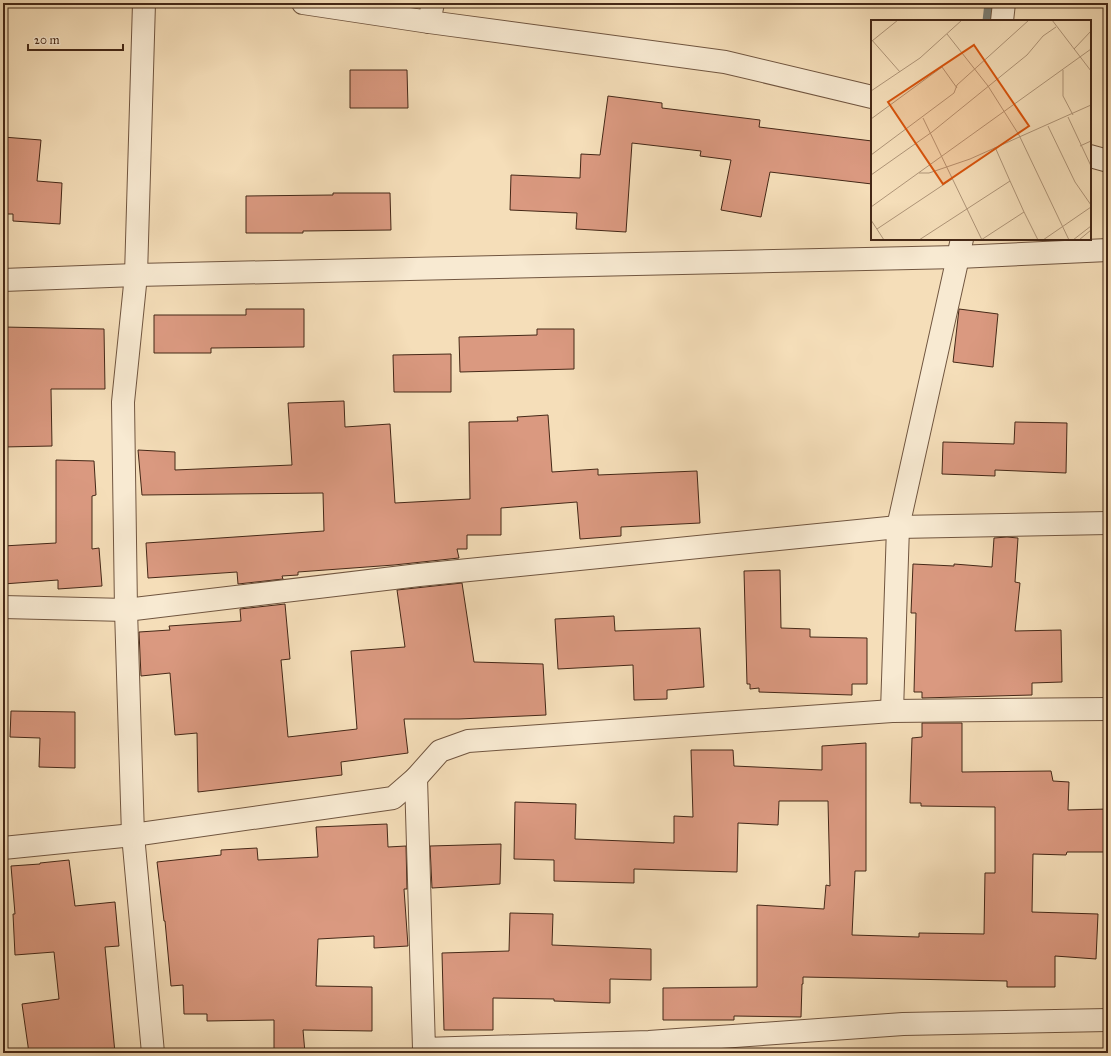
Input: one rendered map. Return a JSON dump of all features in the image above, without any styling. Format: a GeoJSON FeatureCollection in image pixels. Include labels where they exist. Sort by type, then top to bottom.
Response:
{"type":"FeatureCollection","features":[{"type":"Feature","properties":{"kind":"street"},"geometry":{"type":"LineString","coordinates":[[144,3],[136,275],[123,402],[126,610],[133,835],[153,1053]]}},
{"type":"Feature","properties":{"kind":"street"},"geometry":{"type":"LineString","coordinates":[[303,3],[431,13],[725,62],[871,97]]}},
{"type":"Feature","properties":{"kind":"street"},"geometry":{"type":"LineString","coordinates":[[1002,20],[1004,3]]}},
{"type":"Feature","properties":{"kind":"street"},"geometry":{"type":"LineString","coordinates":[[1091,156],[1108,161]]}},
{"type":"Feature","properties":{"kind":"street"},"geometry":{"type":"LineString","coordinates":[[892,711],[898,527],[960,248]]}},
{"type":"Feature","properties":{"kind":"street"},"geometry":{"type":"LineString","coordinates":[[3,280],[960,248],[1108,250]]}},
{"type":"Feature","properties":{"kind":"street"},"geometry":{"type":"LineString","coordinates":[[3,607],[126,610],[419,575],[898,527],[1108,523]]}},
{"type":"Feature","properties":{"kind":"street"},"geometry":{"type":"LineString","coordinates":[[3,848],[133,835],[393,798],[416,778],[440,751],[468,741],[892,711],[1108,709]]}},
{"type":"Feature","properties":{"kind":"street"},"geometry":{"type":"LineString","coordinates":[[416,778],[424,1049],[649,1042],[903,1024],[1108,1020]]}},
{"type":"Feature","properties":{"kind":"building"},"geometry":{"type":"Polygon","coordinates":[[[350,70],[407,70],[408,108],[350,108],[350,70]]]}},
{"type":"Feature","properties":{"kind":"building"},"geometry":{"type":"Polygon","coordinates":[[[608,96],[662,103],[662,108],[760,120],[759,127],[871,141],[871,184],[770,172],[761,217],[721,210],[731,160],[700,156],[701,151],[632,143],[626,232],[576,229],[577,213],[510,210],[511,175],[580,178],[581,154],[600,155],[608,96]]]}},
{"type":"Feature","properties":{"kind":"building"},"geometry":{"type":"Polygon","coordinates":[[[3,137],[41,140],[37,181],[62,183],[60,224],[13,221],[13,214],[3,214],[3,137]]]}},
{"type":"Feature","properties":{"kind":"building"},"geometry":{"type":"Polygon","coordinates":[[[333,193],[390,193],[391,230],[246,233],[246,196],[333,195],[333,193]]]}},
{"type":"Feature","properties":{"kind":"building"},"geometry":{"type":"Polygon","coordinates":[[[246,309],[304,309],[304,347],[211,348],[211,353],[154,353],[154,315],[246,315],[246,309]]]}},
{"type":"Feature","properties":{"kind":"building"},"geometry":{"type":"Polygon","coordinates":[[[959,309],[998,314],[993,367],[953,362],[959,309]]]}},
{"type":"Feature","properties":{"kind":"building"},"geometry":{"type":"Polygon","coordinates":[[[3,327],[104,329],[105,389],[51,389],[52,446],[3,447],[3,327]]]}},
{"type":"Feature","properties":{"kind":"building"},"geometry":{"type":"Polygon","coordinates":[[[537,329],[574,329],[574,369],[460,372],[459,337],[537,335],[537,329]]]}},
{"type":"Feature","properties":{"kind":"building"},"geometry":{"type":"Polygon","coordinates":[[[451,354],[451,392],[394,392],[393,355],[451,354]]]}},
{"type":"Feature","properties":{"kind":"building"},"geometry":{"type":"Polygon","coordinates":[[[344,401],[345,427],[390,424],[395,503],[470,499],[469,422],[518,421],[517,417],[548,415],[552,472],[598,469],[598,475],[697,471],[700,523],[621,527],[621,536],[580,539],[577,502],[501,508],[501,535],[467,535],[467,549],[457,549],[459,558],[394,565],[298,572],[298,575],[282,576],[283,579],[238,584],[237,572],[148,578],[146,543],[324,531],[323,493],[142,495],[138,450],[175,452],[175,470],[292,465],[288,403],[344,401]]]}},
{"type":"Feature","properties":{"kind":"building"},"geometry":{"type":"Polygon","coordinates":[[[1015,422],[1067,423],[1066,473],[995,470],[995,476],[942,474],[943,442],[1014,444],[1015,422]]]}},
{"type":"Feature","properties":{"kind":"building"},"geometry":{"type":"Polygon","coordinates":[[[56,460],[94,461],[96,495],[92,496],[92,549],[99,548],[102,586],[58,589],[58,580],[3,584],[3,546],[56,543],[56,460]]]}},
{"type":"Feature","properties":{"kind":"building"},"geometry":{"type":"Polygon","coordinates":[[[994,538],[1018,538],[1015,582],[1020,583],[1015,631],[1061,630],[1062,682],[1032,683],[1032,695],[922,698],[922,692],[914,692],[916,613],[911,613],[913,564],[954,566],[954,564],[992,567],[994,538]]]}},
{"type":"Feature","properties":{"kind":"building"},"geometry":{"type":"Polygon","coordinates":[[[780,570],[781,628],[810,629],[810,637],[867,638],[867,684],[852,684],[852,695],[759,692],[759,688],[750,689],[750,684],[747,684],[744,571],[780,570]]]}},
{"type":"Feature","properties":{"kind":"building"},"geometry":{"type":"Polygon","coordinates":[[[462,583],[474,662],[543,664],[546,715],[459,719],[404,719],[408,753],[341,762],[342,775],[198,792],[197,733],[175,735],[170,673],[141,676],[139,632],[170,630],[169,626],[241,621],[240,609],[285,604],[290,659],[281,660],[288,737],[357,729],[351,651],[405,647],[397,590],[462,583]]]}},
{"type":"Feature","properties":{"kind":"building"},"geometry":{"type":"Polygon","coordinates":[[[614,616],[615,631],[700,628],[704,687],[667,690],[667,699],[634,700],[633,665],[558,669],[555,619],[614,616]]]}},
{"type":"Feature","properties":{"kind":"building"},"geometry":{"type":"Polygon","coordinates":[[[11,711],[75,712],[75,768],[39,767],[40,738],[10,737],[11,711]]]}},
{"type":"Feature","properties":{"kind":"building"},"geometry":{"type":"Polygon","coordinates":[[[922,723],[962,723],[962,772],[1051,771],[1053,781],[1069,782],[1068,810],[1108,809],[1108,852],[1067,852],[1066,855],[1033,854],[1032,912],[1098,914],[1096,959],[1055,956],[1055,987],[1007,987],[1007,981],[803,977],[801,1017],[734,1016],[734,1020],[663,1020],[663,988],[757,987],[757,905],[824,909],[826,885],[830,886],[828,801],[779,801],[778,825],[738,823],[737,872],[634,869],[634,883],[554,881],[554,860],[514,859],[515,802],[576,804],[575,839],[674,843],[674,816],[693,817],[691,750],[733,750],[734,766],[822,770],[822,746],[866,743],[866,871],[855,871],[852,935],[919,937],[919,933],[984,934],[985,873],[995,873],[995,807],[921,806],[921,803],[910,803],[912,738],[922,737],[922,723]]]}},
{"type":"Feature","properties":{"kind":"building"},"geometry":{"type":"Polygon","coordinates":[[[387,824],[388,847],[406,846],[407,889],[404,889],[408,946],[374,948],[374,936],[318,939],[316,986],[372,987],[372,1031],[303,1030],[305,1053],[274,1053],[274,1020],[207,1021],[207,1014],[184,1014],[183,985],[171,986],[165,921],[157,862],[221,855],[221,850],[257,848],[258,860],[318,857],[316,827],[387,824]]]}},
{"type":"Feature","properties":{"kind":"building"},"geometry":{"type":"Polygon","coordinates":[[[501,844],[500,884],[432,888],[430,846],[501,844]]]}},
{"type":"Feature","properties":{"kind":"building"},"geometry":{"type":"Polygon","coordinates":[[[69,860],[75,906],[115,902],[119,946],[105,947],[115,1053],[29,1053],[22,1004],[59,999],[54,952],[15,955],[13,914],[15,914],[11,866],[69,860]]]}},
{"type":"Feature","properties":{"kind":"building"},"geometry":{"type":"Polygon","coordinates":[[[510,913],[553,914],[552,945],[651,949],[651,980],[610,979],[610,1003],[554,1001],[554,999],[493,998],[493,1030],[444,1030],[442,953],[509,951],[510,913]]]}},
{"type":"Feature","properties":{"kind":"waterway"},"geometry":{"type":"LineString","coordinates":[[987,20],[989,3]]}}]}
